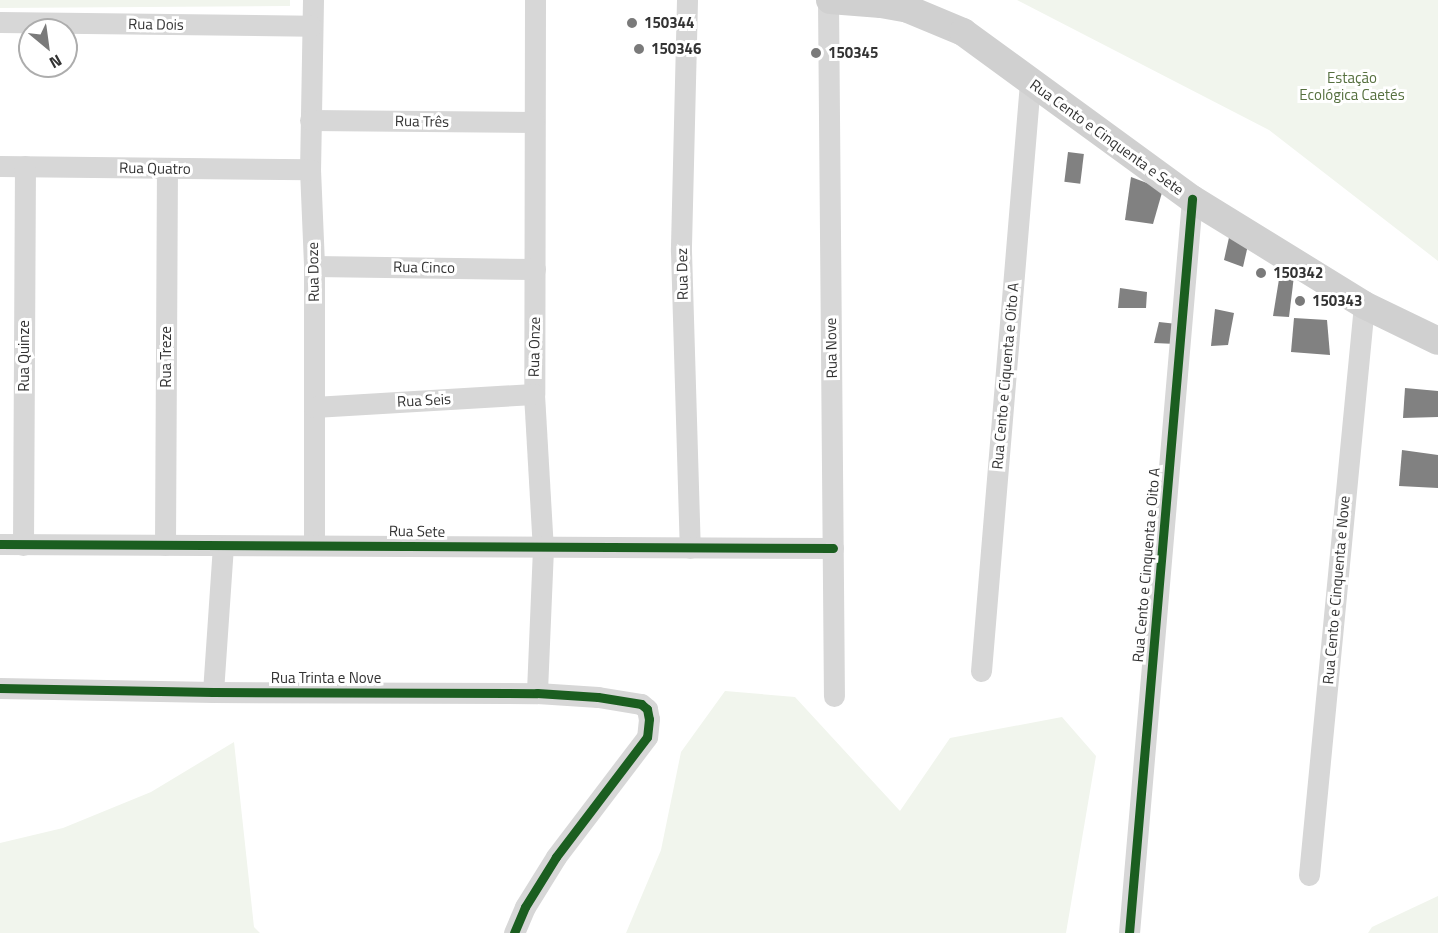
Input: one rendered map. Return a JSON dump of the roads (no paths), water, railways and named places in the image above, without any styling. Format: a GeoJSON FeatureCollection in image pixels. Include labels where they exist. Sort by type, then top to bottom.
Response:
{"type":"FeatureCollection","features":[{"type":"Feature","properties":{"kind":"main road","name":"Rua Cento e Cinquenta e Sete"},"geometry":{"type":"LineString","coordinates":[[829,0],[881,4],[925,14],[963,32],[1192,199],[1364,305],[1438,341]]}},
{"type":"Feature","properties":{"kind":"street","name":"Rua Doze"},"geometry":{"type":"LineString","coordinates":[[313,0],[310,169],[314,266],[314,545]]}},
{"type":"Feature","properties":{"kind":"street","name":"Rua Onze"},"geometry":{"type":"LineString","coordinates":[[535,0],[534,394],[543,548],[537,693]]}},
{"type":"Feature","properties":{"kind":"street","name":"Rua Dez"},"geometry":{"type":"LineString","coordinates":[[687,0],[681,251],[690,548]]}},
{"type":"Feature","properties":{"kind":"street","name":"Rua Nove"},"geometry":{"type":"LineString","coordinates":[[829,0],[834,696]]}},
{"type":"Feature","properties":{"kind":"street","name":"Rua Dois"},"geometry":{"type":"LineString","coordinates":[[0,22],[311,26]]}},
{"type":"Feature","properties":{"kind":"street","name":"Rua Cento e Ciquenta e Oito A"},"geometry":{"type":"LineString","coordinates":[[981,671],[1030,82]]}},
{"type":"Feature","properties":{"kind":"street","name":"Rua Três"},"geometry":{"type":"LineString","coordinates":[[310,120],[534,122]]}},
{"type":"Feature","properties":{"kind":"street","name":"Rua Quatro"},"geometry":{"type":"LineString","coordinates":[[0,166],[310,169]]}},
{"type":"Feature","properties":{"kind":"street","name":"Rua Quinze"},"geometry":{"type":"LineString","coordinates":[[23,545],[25,166]]}},
{"type":"Feature","properties":{"kind":"street","name":"Rua Treze"},"geometry":{"type":"LineString","coordinates":[[165,545],[167,168]]}},
{"type":"Feature","properties":{"kind":"street","name":"Rua Cento e Cinquenta e Oito A"},"geometry":{"type":"LineString","coordinates":[[1129,933],[1192,199]]}},
{"type":"Feature","properties":{"kind":"street","name":"Rua Cinco"},"geometry":{"type":"LineString","coordinates":[[314,266],[535,269]]}},
{"type":"Feature","properties":{"kind":"street","name":"Rua Cento e Cinquenta e Nove"},"geometry":{"type":"LineString","coordinates":[[1309,875],[1364,305]]}},
{"type":"Feature","properties":{"kind":"street","name":"Rua Seis"},"geometry":{"type":"LineString","coordinates":[[314,407],[534,394]]}},
{"type":"Feature","properties":{"kind":"street","name":"Rua Sete"},"geometry":{"type":"LineString","coordinates":[[0,544],[223,547],[314,545],[833,548]]}},
{"type":"Feature","properties":{"kind":"street"},"geometry":{"type":"LineString","coordinates":[[213,692],[223,547]]}},
{"type":"Feature","properties":{"kind":"street","name":"Rua Trinta e Nove"},"geometry":{"type":"LineString","coordinates":[[0,688],[213,692],[537,693],[625,700],[641,704],[648,711],[647,737],[555,857],[525,907],[514,933]]}},
{"type":"Feature","properties":{"kind":"place","name":"150344"},"geometry":{"type":"Point","coordinates":[632,23]}},
{"type":"Feature","properties":{"kind":"place","name":"150346"},"geometry":{"type":"Point","coordinates":[639,49]}},
{"type":"Feature","properties":{"kind":"place","name":"150345"},"geometry":{"type":"Point","coordinates":[816,53]}},
{"type":"Feature","properties":{"kind":"place","name":"150342"},"geometry":{"type":"Point","coordinates":[1261,273]}},
{"type":"Feature","properties":{"kind":"place","name":"150343"},"geometry":{"type":"Point","coordinates":[1300,301]}},
{"type":"Feature","properties":{"kind":"park label","name":"Estação Ecológica Caetés"},"geometry":{"type":"Point","coordinates":[1352,86]}}]}
